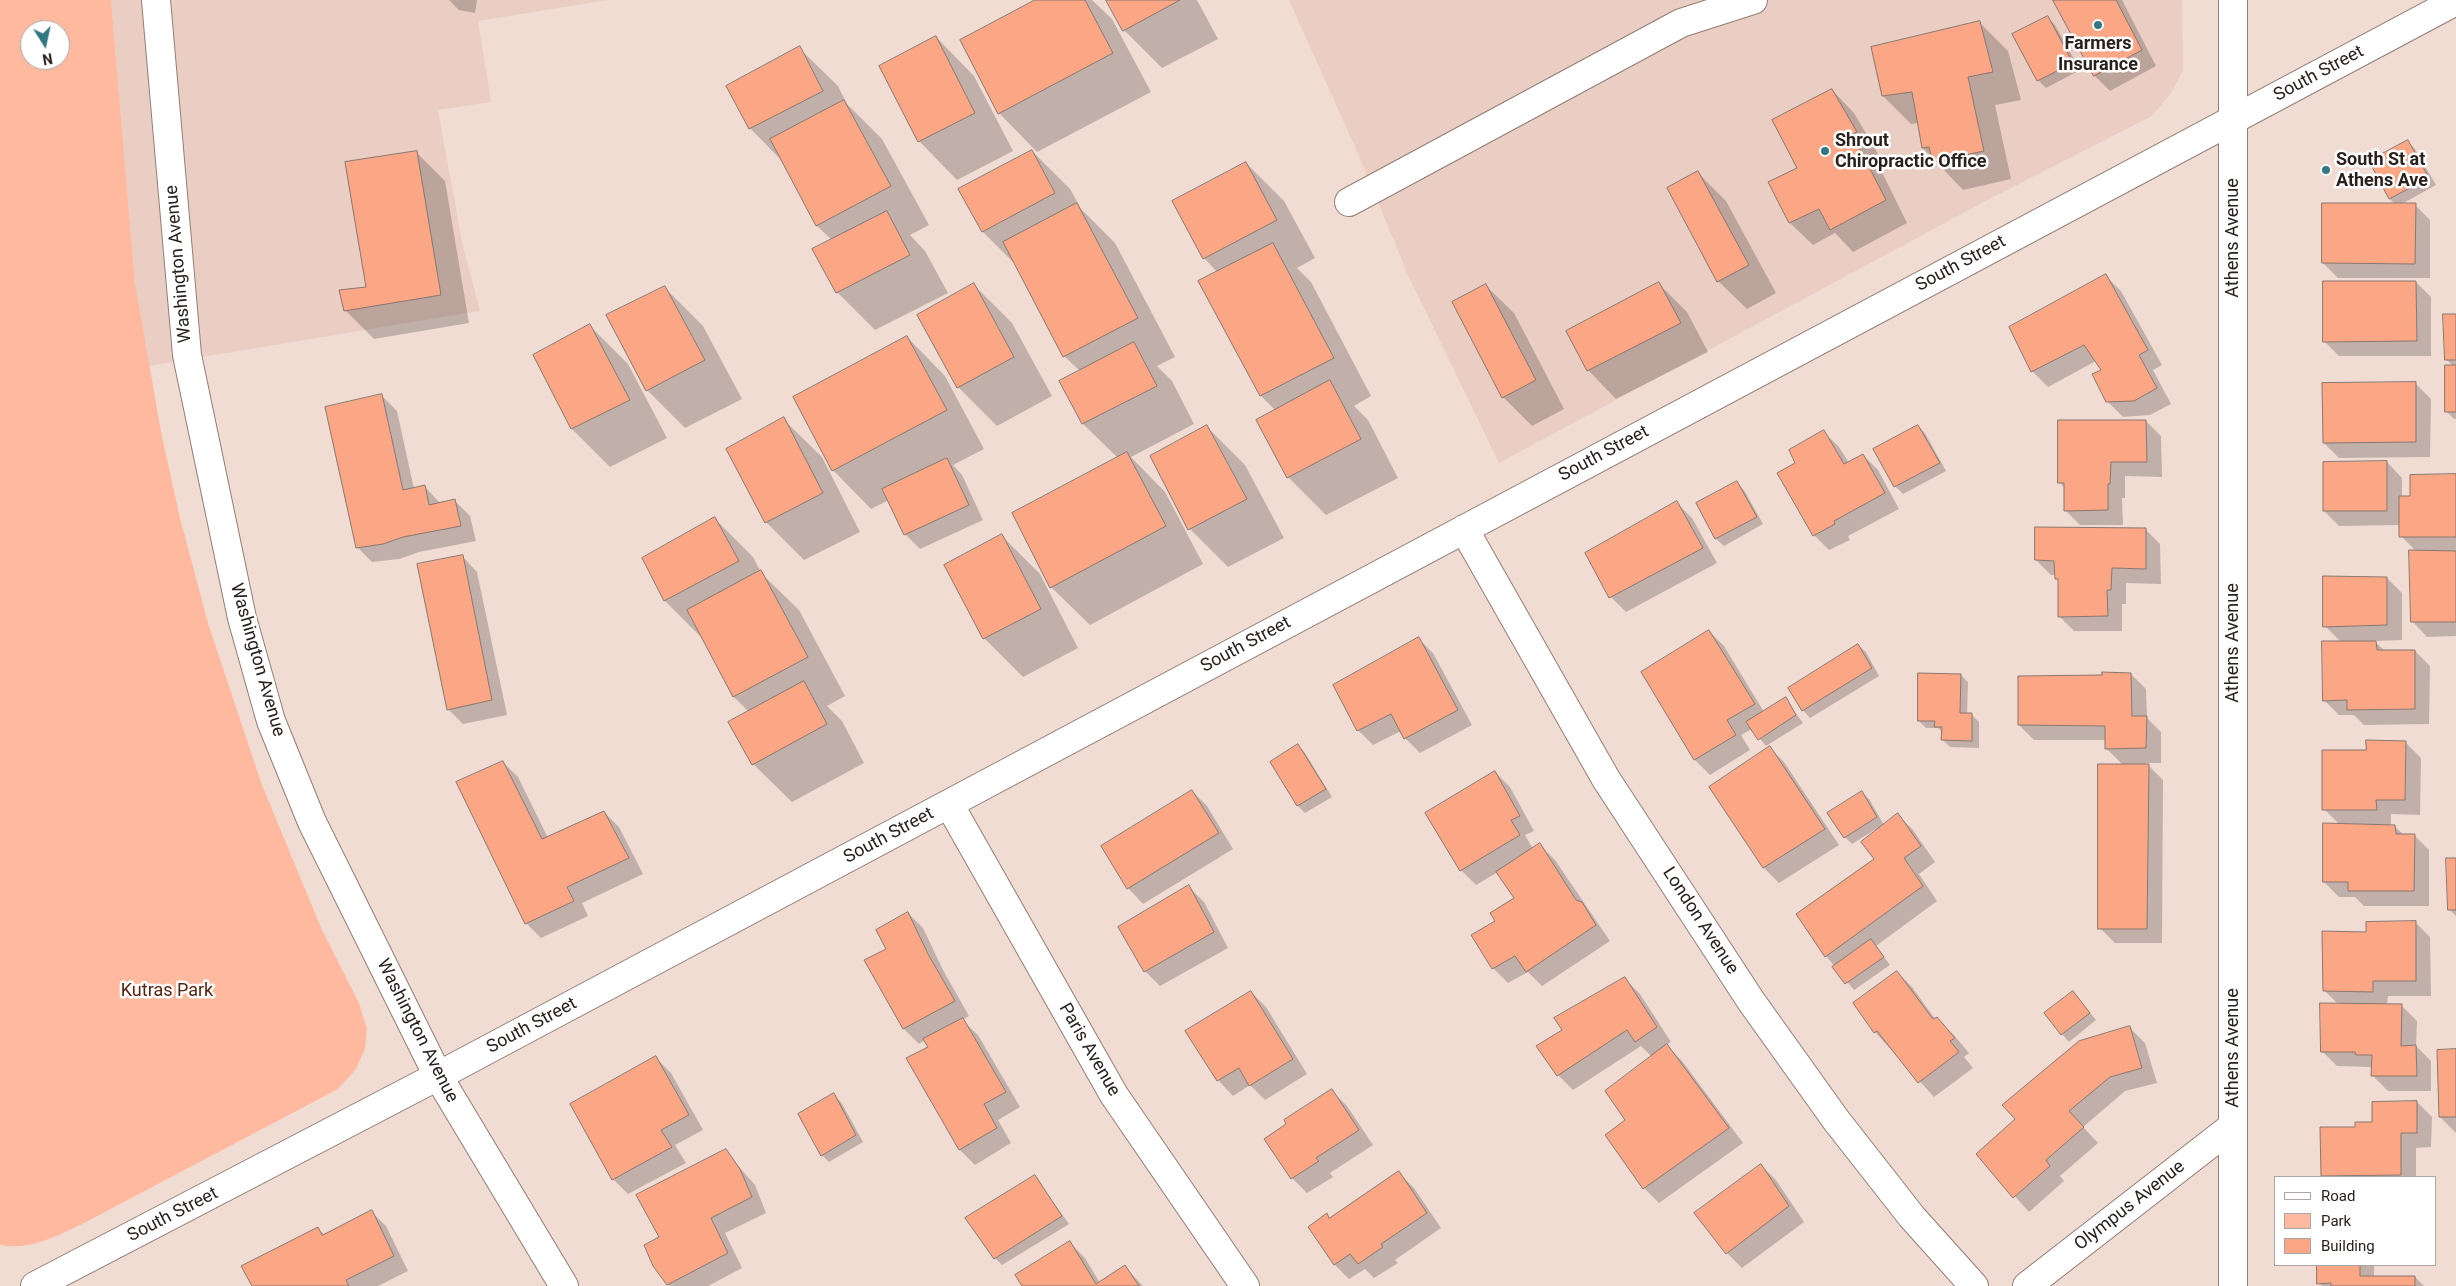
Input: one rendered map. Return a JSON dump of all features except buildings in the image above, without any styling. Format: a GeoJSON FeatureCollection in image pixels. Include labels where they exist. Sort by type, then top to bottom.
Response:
{"type":"FeatureCollection","features":[{"type":"Feature","properties":{"kind":"street","name":"Washington Avenue"},"geometry":{"type":"LineString","coordinates":[[156,0],[187,355],[242,618],[271,721],[312,822],[438,1076],[564,1286]]}},
{"type":"Feature","properties":{"kind":"street"},"geometry":{"type":"LineString","coordinates":[[1349,202],[1680,23],[1753,0]]}},
{"type":"Feature","properties":{"kind":"street","name":"Athens Avenue"},"geometry":{"type":"LineString","coordinates":[[2233,1286],[2234,0]]}},
{"type":"Feature","properties":{"kind":"street","name":"South Street"},"geometry":{"type":"LineString","coordinates":[[35,1286],[438,1076],[2456,1]]}},
{"type":"Feature","properties":{"kind":"street","name":"London Avenue"},"geometry":{"type":"LineString","coordinates":[[1464,529],[1606,779],[1751,1000],[1836,1120],[1912,1217],[1974,1286]]}},
{"type":"Feature","properties":{"kind":"street","name":"Paris Avenue"},"geometry":{"type":"LineString","coordinates":[[949,804],[1114,1095],[1245,1286]]}},
{"type":"Feature","properties":{"kind":"street","name":"Olympus Avenue"},"geometry":{"type":"LineString","coordinates":[[2027,1286],[2233,1126]]}},
{"type":"Feature","properties":{"kind":"shaded area"},"geometry":{"type":"Polygon","coordinates":[[[111,0],[607,0],[478,21],[491,102],[438,110],[463,247],[480,311],[149,366],[135,283],[111,0]]]}},
{"type":"Feature","properties":{"kind":"shaded area"},"geometry":{"type":"Polygon","coordinates":[[[1289,0],[2182,0],[2183,70],[2171,93],[2152,116],[1993,197],[1499,463],[1408,275],[1359,156],[1289,0]]]}},
{"type":"Feature","properties":{"kind":"green space","name":"Kutras Park"},"geometry":{"type":"Polygon","coordinates":[[[0,0],[111,0],[135,283],[161,432],[180,518],[208,623],[262,785],[322,930],[359,1003],[367,1029],[365,1049],[356,1069],[338,1089],[64,1233],[33,1244],[0,1245],[0,0]]]}},
{"type":"Feature","properties":{"kind":"place","name":"Farmers Insurance"},"geometry":{"type":"Point","coordinates":[2098,25]}},
{"type":"Feature","properties":{"kind":"place","name":"Shrout Chiropractic Office"},"geometry":{"type":"Point","coordinates":[1825,151]}},
{"type":"Feature","properties":{"kind":"place","name":"South St at Athens Ave"},"geometry":{"type":"Point","coordinates":[2326,170]}}]}
